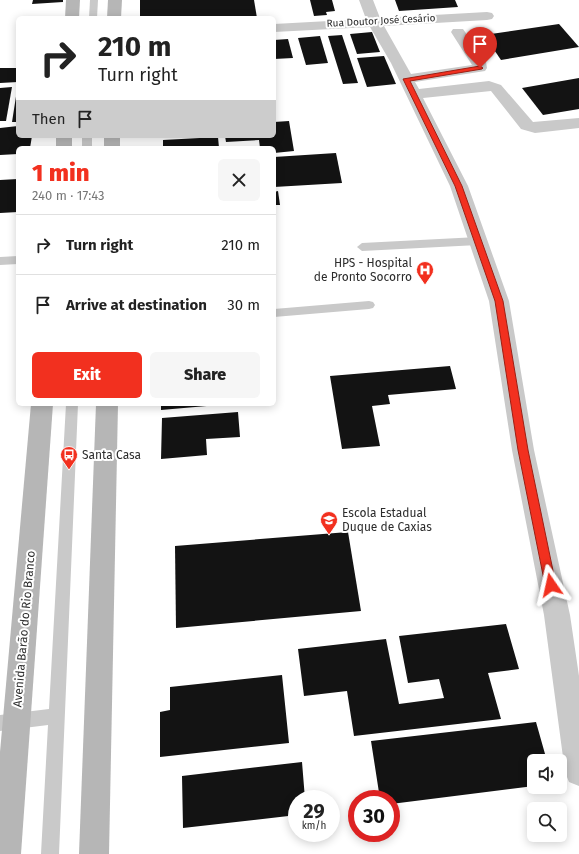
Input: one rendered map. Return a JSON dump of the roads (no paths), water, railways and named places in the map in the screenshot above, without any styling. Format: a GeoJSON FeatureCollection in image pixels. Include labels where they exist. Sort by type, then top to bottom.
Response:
{"type":"FeatureCollection","features":[{"type":"Feature","properties":{"kind":"main road"},"geometry":{"type":"LineString","coordinates":[[72,16],[73,0]]}},
{"type":"Feature","properties":{"kind":"main road"},"geometry":{"type":"LineString","coordinates":[[114,16],[115,0]]}},
{"type":"Feature","properties":{"kind":"main road","name":"Avenida Barão do Rio Branco"},"geometry":{"type":"LineString","coordinates":[[6,854],[8,722],[42,406]]}},
{"type":"Feature","properties":{"kind":"main road"},"geometry":{"type":"LineString","coordinates":[[94,854],[107,406]]}},
{"type":"Feature","properties":{"kind":"street"},"geometry":{"type":"LineString","coordinates":[[366,0],[374,21],[410,87],[459,186],[499,301],[523,450],[557,616],[579,772]]}},
{"type":"Feature","properties":{"kind":"street","name":"Rua Doutor José Cesário"},"geometry":{"type":"LineString","coordinates":[[276,28],[374,21],[487,16]]}},
{"type":"Feature","properties":{"kind":"street"},"geometry":{"type":"LineString","coordinates":[[410,87],[480,68],[479,62],[458,32]]}},
{"type":"Feature","properties":{"kind":"street"},"geometry":{"type":"LineString","coordinates":[[410,87],[489,86],[496,88],[528,126],[535,128],[579,123]]}},
{"type":"Feature","properties":{"kind":"lane"},"geometry":{"type":"LineString","coordinates":[[93,16],[94,0]]}},
{"type":"Feature","properties":{"kind":"lane"},"geometry":{"type":"LineString","coordinates":[[362,247],[478,241]]}},
{"type":"Feature","properties":{"kind":"lane"},"geometry":{"type":"LineString","coordinates":[[0,262],[16,260]]}},
{"type":"Feature","properties":{"kind":"lane"},"geometry":{"type":"LineString","coordinates":[[276,313],[369,305]]}},
{"type":"Feature","properties":{"kind":"lane"},"geometry":{"type":"LineString","coordinates":[[50,854],[72,406]]}},
{"type":"Feature","properties":{"kind":"lane"},"geometry":{"type":"LineString","coordinates":[[8,722],[57,716]]}},
{"type":"Feature","properties":{"kind":"place","name":"HPS - Hospital de Pronto Socorro"},"geometry":{"type":"Point","coordinates":[425,285]}},
{"type":"Feature","properties":{"kind":"place","name":"Santa Casa"},"geometry":{"type":"Point","coordinates":[69,470]}},
{"type":"Feature","properties":{"kind":"place","name":"Escola Estadual Duque de Caxias"},"geometry":{"type":"Point","coordinates":[329,535]}}]}
